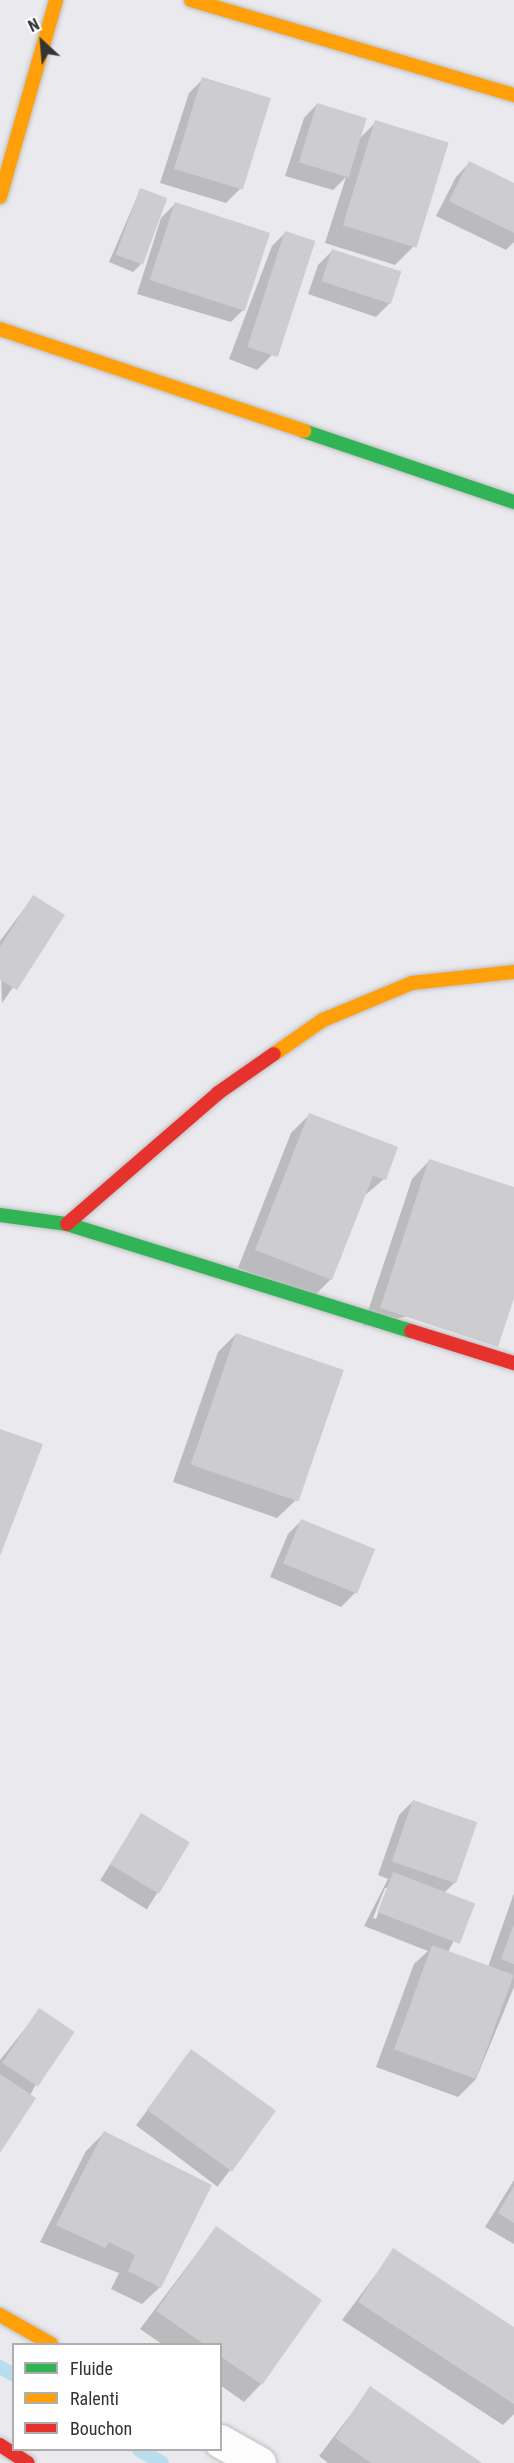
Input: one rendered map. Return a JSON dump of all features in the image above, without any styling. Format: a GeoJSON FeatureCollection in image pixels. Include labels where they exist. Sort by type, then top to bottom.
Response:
{"type":"FeatureCollection","features":[{"type":"Feature","properties":{"kind":"main road"},"geometry":{"type":"LineString","coordinates":[[0,197],[6,142],[56,0]]}},
{"type":"Feature","properties":{"kind":"main road"},"geometry":{"type":"LineString","coordinates":[[191,0],[514,95]]}},
{"type":"Feature","properties":{"kind":"main road"},"geometry":{"type":"LineString","coordinates":[[0,329],[514,502]]}},
{"type":"Feature","properties":{"kind":"main road"},"geometry":{"type":"LineString","coordinates":[[67,1224],[218,1093],[323,1020],[412,983],[514,972]]}},
{"type":"Feature","properties":{"kind":"main road"},"geometry":{"type":"LineString","coordinates":[[0,1215],[67,1224],[514,1363]]}},
{"type":"Feature","properties":{"kind":"main road"},"geometry":{"type":"LineString","coordinates":[[0,2315],[49,2343]]}},
{"type":"Feature","properties":{"kind":"main road"},"geometry":{"type":"LineString","coordinates":[[0,2445],[28,2463]]}},
{"type":"Feature","properties":{"kind":"street"},"geometry":{"type":"LineString","coordinates":[[222,2442],[259,2463]]}},
{"type":"Feature","properties":{"kind":"building"},"geometry":{"type":"Polygon","coordinates":[[[202,77],[271,98],[243,190],[174,169],[202,77]]]}},
{"type":"Feature","properties":{"kind":"building"},"geometry":{"type":"Polygon","coordinates":[[[317,103],[367,118],[349,177],[299,162],[317,103]]]}},
{"type":"Feature","properties":{"kind":"building"},"geometry":{"type":"Polygon","coordinates":[[[375,120],[449,143],[416,248],[343,225],[375,120]]]}},
{"type":"Feature","properties":{"kind":"building"},"geometry":{"type":"Polygon","coordinates":[[[469,161],[514,183],[514,233],[449,201],[469,161]]]}},
{"type":"Feature","properties":{"kind":"building"},"geometry":{"type":"Polygon","coordinates":[[[140,188],[167,198],[143,265],[116,255],[140,188]]]}},
{"type":"Feature","properties":{"kind":"building"},"geometry":{"type":"Polygon","coordinates":[[[175,202],[270,233],[245,311],[150,280],[175,202]]]}},
{"type":"Feature","properties":{"kind":"building"},"geometry":{"type":"Polygon","coordinates":[[[285,231],[315,241],[278,357],[247,347],[285,231]]]}},
{"type":"Feature","properties":{"kind":"building"},"geometry":{"type":"Polygon","coordinates":[[[332,249],[401,272],[391,304],[321,281],[332,249]]]}},
{"type":"Feature","properties":{"kind":"building"},"geometry":{"type":"Polygon","coordinates":[[[33,895],[65,915],[17,990],[0,980],[0,947],[33,895]]]}},
{"type":"Feature","properties":{"kind":"building"},"geometry":{"type":"Polygon","coordinates":[[[309,1113],[398,1147],[386,1180],[373,1176],[332,1280],[255,1250],[309,1113]]]}},
{"type":"Feature","properties":{"kind":"building"},"geometry":{"type":"Polygon","coordinates":[[[429,1159],[514,1187],[514,1298],[498,1347],[380,1308],[429,1159]]]}},
{"type":"Feature","properties":{"kind":"building"},"geometry":{"type":"Polygon","coordinates":[[[236,1333],[344,1370],[299,1502],[191,1464],[236,1333]]]}},
{"type":"Feature","properties":{"kind":"building"},"geometry":{"type":"Polygon","coordinates":[[[0,1429],[43,1444],[0,1556],[0,1429]]]}},
{"type":"Feature","properties":{"kind":"building"},"geometry":{"type":"Polygon","coordinates":[[[301,1519],[375,1549],[357,1593],[283,1564],[301,1519]]]}},
{"type":"Feature","properties":{"kind":"building"},"geometry":{"type":"Polygon","coordinates":[[[413,1800],[477,1822],[456,1884],[392,1861],[413,1800]]]}},
{"type":"Feature","properties":{"kind":"building"},"geometry":{"type":"Polygon","coordinates":[[[141,1813],[190,1842],[159,1894],[110,1864],[141,1813]]]}},
{"type":"Feature","properties":{"kind":"building"},"geometry":{"type":"Polygon","coordinates":[[[393,1872],[475,1904],[460,1944],[378,1912],[393,1872]]]}},
{"type":"Feature","properties":{"kind":"building"},"geometry":{"type":"Polygon","coordinates":[[[514,1924],[514,1964],[501,1959],[514,1924]]]}},
{"type":"Feature","properties":{"kind":"building"},"geometry":{"type":"Polygon","coordinates":[[[432,1945],[514,1975],[476,2079],[394,2049],[432,1945]]]}},
{"type":"Feature","properties":{"kind":"building"},"geometry":{"type":"Polygon","coordinates":[[[39,2008],[75,2032],[38,2087],[2,2063],[39,2008]]]}},
{"type":"Feature","properties":{"kind":"building"},"geometry":{"type":"Polygon","coordinates":[[[191,2049],[276,2111],[232,2171],[147,2110],[191,2049]]]}},
{"type":"Feature","properties":{"kind":"building"},"geometry":{"type":"Polygon","coordinates":[[[0,2074],[36,2098],[0,2153],[0,2074]]]}},
{"type":"Feature","properties":{"kind":"building"},"geometry":{"type":"Polygon","coordinates":[[[104,2131],[212,2185],[161,2288],[128,2271],[135,2255],[109,2242],[105,2248],[56,2225],[104,2131]]]}},
{"type":"Feature","properties":{"kind":"building"},"geometry":{"type":"Polygon","coordinates":[[[514,2186],[514,2223],[498,2213],[514,2186]]]}},
{"type":"Feature","properties":{"kind":"building"},"geometry":{"type":"Polygon","coordinates":[[[216,2226],[322,2300],[262,2385],[222,2357],[222,2343],[203,2343],[156,2311],[216,2226]]]}},
{"type":"Feature","properties":{"kind":"building"},"geometry":{"type":"Polygon","coordinates":[[[393,2248],[514,2327],[514,2404],[358,2302],[393,2248]]]}},
{"type":"Feature","properties":{"kind":"building"},"geometry":{"type":"Polygon","coordinates":[[[370,2386],[482,2463],[371,2463],[335,2438],[370,2386]]]}},
{"type":"Feature","properties":{"kind":"waterway"},"geometry":{"type":"LineString","coordinates":[[0,2367],[12,2374]]}},
{"type":"Feature","properties":{"kind":"waterway"},"geometry":{"type":"LineString","coordinates":[[141,2451],[162,2463]]}},
{"type":"Feature","properties":{"kind":"traffic: fast"},"geometry":{"type":"LineString","coordinates":[[304,431],[514,502]]}},
{"type":"Feature","properties":{"kind":"traffic: fast"},"geometry":{"type":"LineString","coordinates":[[0,1215],[67,1224],[411,1331]]}},
{"type":"Feature","properties":{"kind":"traffic: slow"},"geometry":{"type":"LineString","coordinates":[[0,197],[56,0]]}},
{"type":"Feature","properties":{"kind":"traffic: slow"},"geometry":{"type":"LineString","coordinates":[[191,0],[514,95]]}},
{"type":"Feature","properties":{"kind":"traffic: slow"},"geometry":{"type":"LineString","coordinates":[[0,329],[304,431]]}},
{"type":"Feature","properties":{"kind":"traffic: slow"},"geometry":{"type":"LineString","coordinates":[[274,1054],[323,1020],[412,983],[514,972]]}},
{"type":"Feature","properties":{"kind":"traffic: slow"},"geometry":{"type":"LineString","coordinates":[[0,2315],[49,2343]]}},
{"type":"Feature","properties":{"kind":"traffic: jam"},"geometry":{"type":"LineString","coordinates":[[67,1224],[218,1093],[274,1054]]}},
{"type":"Feature","properties":{"kind":"traffic: jam"},"geometry":{"type":"LineString","coordinates":[[411,1331],[514,1363]]}},
{"type":"Feature","properties":{"kind":"traffic: jam"},"geometry":{"type":"LineString","coordinates":[[0,2445],[28,2463]]}}]}
